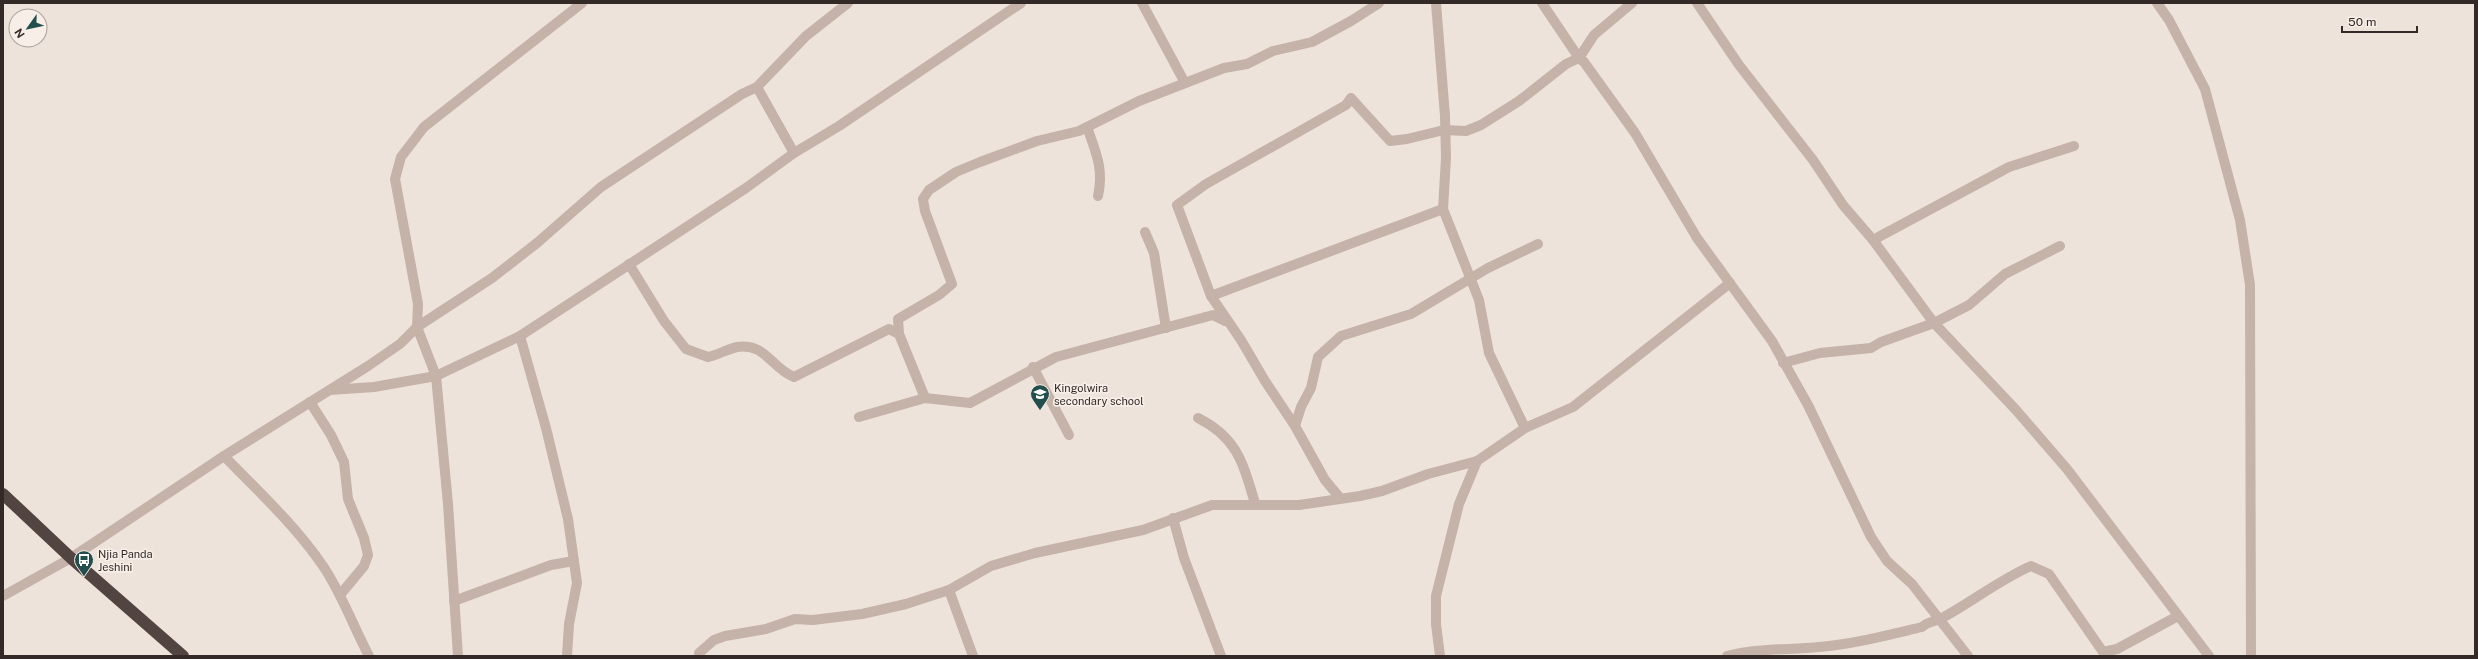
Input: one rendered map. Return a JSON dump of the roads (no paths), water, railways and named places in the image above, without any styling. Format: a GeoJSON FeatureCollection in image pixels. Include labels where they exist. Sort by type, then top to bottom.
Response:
{"type":"FeatureCollection","features":[{"type":"Feature","properties":{"kind":"highway"},"geometry":{"type":"LineString","coordinates":[[3,494],[71,558],[183,656]]}},
{"type":"Feature","properties":{"kind":"street"},"geometry":{"type":"LineString","coordinates":[[458,656],[448,504],[436,376],[417,327],[418,304],[395,179],[401,157],[424,127],[582,3]]}},
{"type":"Feature","properties":{"kind":"street"},"geometry":{"type":"LineString","coordinates":[[3,596],[71,558],[224,456],[383,356],[417,327],[492,278],[537,243],[600,187],[742,94],[757,87],[806,36],[848,3]]}},
{"type":"Feature","properties":{"kind":"street"},"geometry":{"type":"LineString","coordinates":[[328,390],[374,388],[436,376],[520,336],[746,188],[794,153],[839,126],[1021,3]]}},
{"type":"Feature","properties":{"kind":"street"},"geometry":{"type":"LineString","coordinates":[[1142,3],[1185,83]]}},
{"type":"Feature","properties":{"kind":"street"},"geometry":{"type":"LineString","coordinates":[[925,398],[899,334],[898,319],[916,310],[952,284],[925,211],[923,199],[929,190],[956,172],[980,162],[1037,141],[1087,127],[1139,101],[1224,68],[1247,64],[1273,52],[1312,42],[1351,22],[1379,3]]}},
{"type":"Feature","properties":{"kind":"street"},"geometry":{"type":"LineString","coordinates":[[1436,3],[1446,158],[1443,209],[1479,300],[1489,354],[1525,428]]}},
{"type":"Feature","properties":{"kind":"street"},"geometry":{"type":"LineString","coordinates":[[1542,3],[1579,58],[1584,62],[1635,133],[1697,238],[1772,341],[1808,405],[1871,537],[1887,561],[1909,580],[1941,619],[1968,656]]}},
{"type":"Feature","properties":{"kind":"street"},"geometry":{"type":"LineString","coordinates":[[1340,498],[1325,480],[1306,450],[1295,426],[1211,296],[1177,208],[1186,197],[1346,105],[1351,98],[1390,141],[1407,139],[1444,130],[1466,131],[1481,125],[1519,101],[1566,64],[1579,58],[1594,35],[1632,3]]}},
{"type":"Feature","properties":{"kind":"street"},"geometry":{"type":"LineString","coordinates":[[1697,3],[1739,65],[1813,160],[1843,205],[1873,240],[1934,323],[2016,410],[2067,469],[2209,656]]}},
{"type":"Feature","properties":{"kind":"street"},"geometry":{"type":"LineString","coordinates":[[2157,3],[2172,26],[2205,89],[2240,220],[2250,285],[2251,656]]}},
{"type":"Feature","properties":{"kind":"street"},"geometry":{"type":"LineString","coordinates":[[757,87],[794,153]]}},
{"type":"Feature","properties":{"kind":"street"},"geometry":{"type":"LineString","coordinates":[[1087,127],[1100,165],[1102,179],[1098,196]]}},
{"type":"Feature","properties":{"kind":"street"},"geometry":{"type":"LineString","coordinates":[[1873,240],[2009,167],[2074,146]]}},
{"type":"Feature","properties":{"kind":"street"},"geometry":{"type":"LineString","coordinates":[[1211,296],[1443,209]]}},
{"type":"Feature","properties":{"kind":"street"},"geometry":{"type":"LineString","coordinates":[[1145,232],[1154,253],[1166,328]]}},
{"type":"Feature","properties":{"kind":"street"},"geometry":{"type":"LineString","coordinates":[[1295,426],[1301,406],[1311,388],[1318,357],[1335,340],[1341,336],[1410,314],[1470,279],[1538,244]]}},
{"type":"Feature","properties":{"kind":"street"},"geometry":{"type":"LineString","coordinates":[[1783,363],[1820,353],[1871,348],[1881,342],[1934,323],[1968,305],[2005,274],[2060,246]]}},
{"type":"Feature","properties":{"kind":"street"},"geometry":{"type":"LineString","coordinates":[[629,264],[664,321],[686,349],[708,357],[736,347],[754,346],[787,374],[794,377],[889,329],[899,334]]}},
{"type":"Feature","properties":{"kind":"street"},"geometry":{"type":"LineString","coordinates":[[699,653],[714,640],[725,636],[766,629],[795,619],[813,620],[862,614],[906,604],[949,590],[991,566],[1035,553],[1143,530],[1212,505],[1255,503],[1299,505],[1382,491],[1428,474],[1477,461],[1525,428],[1573,407],[1730,283]]}},
{"type":"Feature","properties":{"kind":"street"},"geometry":{"type":"LineString","coordinates":[[859,417],[925,398],[970,403],[1033,367],[1056,357],[1213,314],[1228,323]]}},
{"type":"Feature","properties":{"kind":"street"},"geometry":{"type":"LineString","coordinates":[[520,336],[562,490],[574,561],[576,584],[569,624],[567,656]]}},
{"type":"Feature","properties":{"kind":"street"},"geometry":{"type":"LineString","coordinates":[[1033,367],[1069,435]]}},
{"type":"Feature","properties":{"kind":"street"},"geometry":{"type":"LineString","coordinates":[[310,402],[331,435],[344,462],[348,499],[364,538],[368,555],[364,566],[340,595]]}},
{"type":"Feature","properties":{"kind":"street"},"geometry":{"type":"LineString","coordinates":[[1198,418],[1217,427],[1232,446],[1241,460],[1255,503]]}},
{"type":"Feature","properties":{"kind":"street"},"geometry":{"type":"LineString","coordinates":[[224,456],[287,520],[320,561],[340,595],[350,619],[369,656]]}},
{"type":"Feature","properties":{"kind":"street"},"geometry":{"type":"LineString","coordinates":[[1440,656],[1436,624],[1436,596],[1459,504],[1477,461]]}},
{"type":"Feature","properties":{"kind":"street"},"geometry":{"type":"LineString","coordinates":[[1173,518],[1184,558],[1221,656]]}},
{"type":"Feature","properties":{"kind":"street"},"geometry":{"type":"LineString","coordinates":[[454,601],[551,565],[574,561]]}},
{"type":"Feature","properties":{"kind":"street"},"geometry":{"type":"LineString","coordinates":[[1727,656],[1776,649],[1820,647],[1883,636],[1922,627],[1926,623],[1941,619],[2011,575],[2031,566],[2049,574],[2103,652],[2117,649],[2178,616]]}},
{"type":"Feature","properties":{"kind":"street"},"geometry":{"type":"LineString","coordinates":[[949,590],[973,656]]}},
{"type":"Feature","properties":{"kind":"place","name":"Kingolwira secondary school"},"geometry":{"type":"Point","coordinates":[1040,411]}},
{"type":"Feature","properties":{"kind":"place","name":"Njia Panda Jeshini"},"geometry":{"type":"Point","coordinates":[84,577]}}]}
